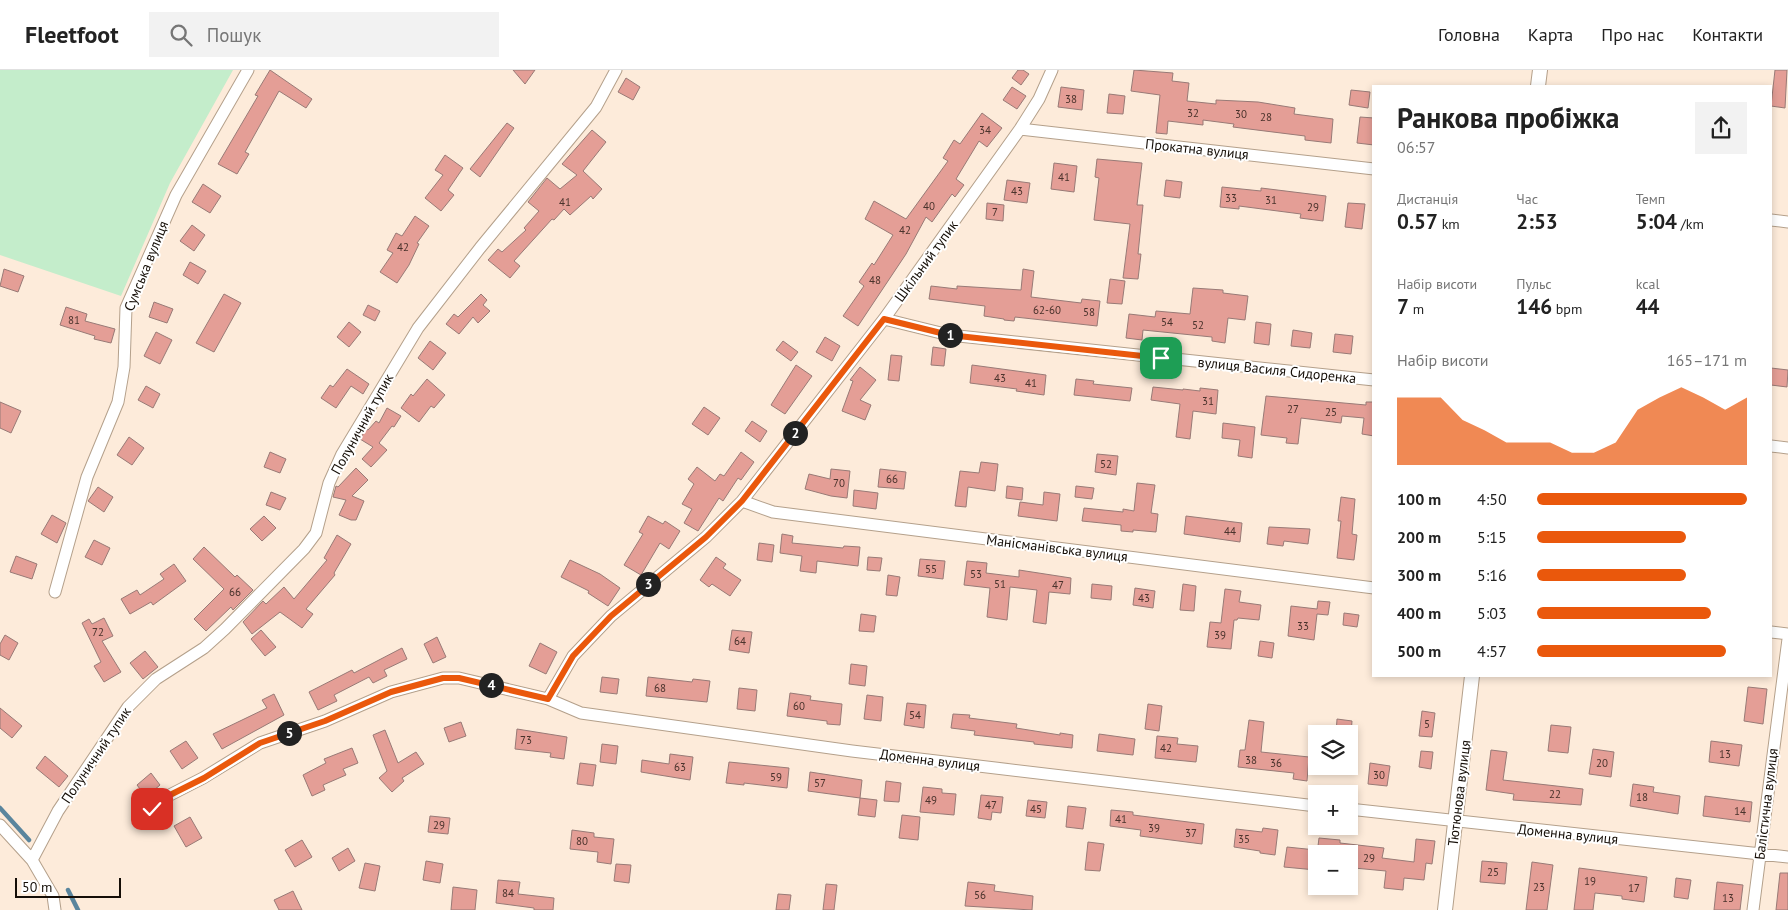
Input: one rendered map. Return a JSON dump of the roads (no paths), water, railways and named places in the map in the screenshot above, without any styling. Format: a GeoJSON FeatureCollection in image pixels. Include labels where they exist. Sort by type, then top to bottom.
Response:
{"type":"FeatureCollection","features":[{"type":"Feature","properties":{"kind":"street","name":"Сумська вулиця"},"geometry":{"type":"LineString","coordinates":[[54,592],[87,477],[118,402],[124,367],[126,308],[176,195],[248,70]]}},
{"type":"Feature","properties":{"kind":"street","name":"Полуничний тупик"},"geometry":{"type":"LineString","coordinates":[[32,860],[58,811],[128,707],[156,679],[204,648],[304,550],[316,533],[329,483],[342,454],[418,328],[480,248],[596,107],[616,70]]}},
{"type":"Feature","properties":{"kind":"street","name":"Шкільний тупик"},"geometry":{"type":"LineString","coordinates":[[548,699],[573,656],[611,616],[706,537],[742,501],[884,319],[1020,129],[1040,99],[1052,70]]}},
{"type":"Feature","properties":{"kind":"street"},"geometry":{"type":"LineString","coordinates":[[1538,85],[1540,70]]}},
{"type":"Feature","properties":{"kind":"street","name":"Прокатна вулиця"},"geometry":{"type":"LineString","coordinates":[[1020,129],[1372,169]]}},
{"type":"Feature","properties":{"kind":"street"},"geometry":{"type":"LineString","coordinates":[[1772,220],[1788,222]]}},
{"type":"Feature","properties":{"kind":"street","name":"вулиця Василя Сидоренка"},"geometry":{"type":"LineString","coordinates":[[884,319],[949,335],[1372,380]]}},
{"type":"Feature","properties":{"kind":"street"},"geometry":{"type":"LineString","coordinates":[[1772,446],[1788,448]]}},
{"type":"Feature","properties":{"kind":"street","name":"Манісманівська вулиця"},"geometry":{"type":"LineString","coordinates":[[742,501],[773,512],[1372,588]]}},
{"type":"Feature","properties":{"kind":"street"},"geometry":{"type":"LineString","coordinates":[[1772,632],[1788,634]]}},
{"type":"Feature","properties":{"kind":"street","name":"Балістична вулиця"},"geometry":{"type":"LineString","coordinates":[[1754,910],[1759,854],[1788,639]]}},
{"type":"Feature","properties":{"kind":"street","name":"Тютюнова вулиця"},"geometry":{"type":"LineString","coordinates":[[1445,910],[1472,677]]}},
{"type":"Feature","properties":{"kind":"street"},"geometry":{"type":"LineString","coordinates":[[152,809],[162,799],[204,778],[260,743],[325,721],[391,692],[443,678],[459,678],[548,699]]}},
{"type":"Feature","properties":{"kind":"street","name":"Доменна вулиця"},"geometry":{"type":"LineString","coordinates":[[548,699],[581,713],[610,718],[862,752],[1308,805]]}},
{"type":"Feature","properties":{"kind":"street","name":"Доменна вулиця"},"geometry":{"type":"LineString","coordinates":[[1358,810],[1788,857]]}},
{"type":"Feature","properties":{"kind":"street"},"geometry":{"type":"LineString","coordinates":[[0,825],[32,860],[53,896],[52,909]]}},
{"type":"Feature","properties":{"kind":"waterway"},"geometry":{"type":"LineString","coordinates":[[0,808],[29,840]]}},
{"type":"Feature","properties":{"kind":"waterway"},"geometry":{"type":"LineString","coordinates":[[68,890],[78,910]]}}]}
